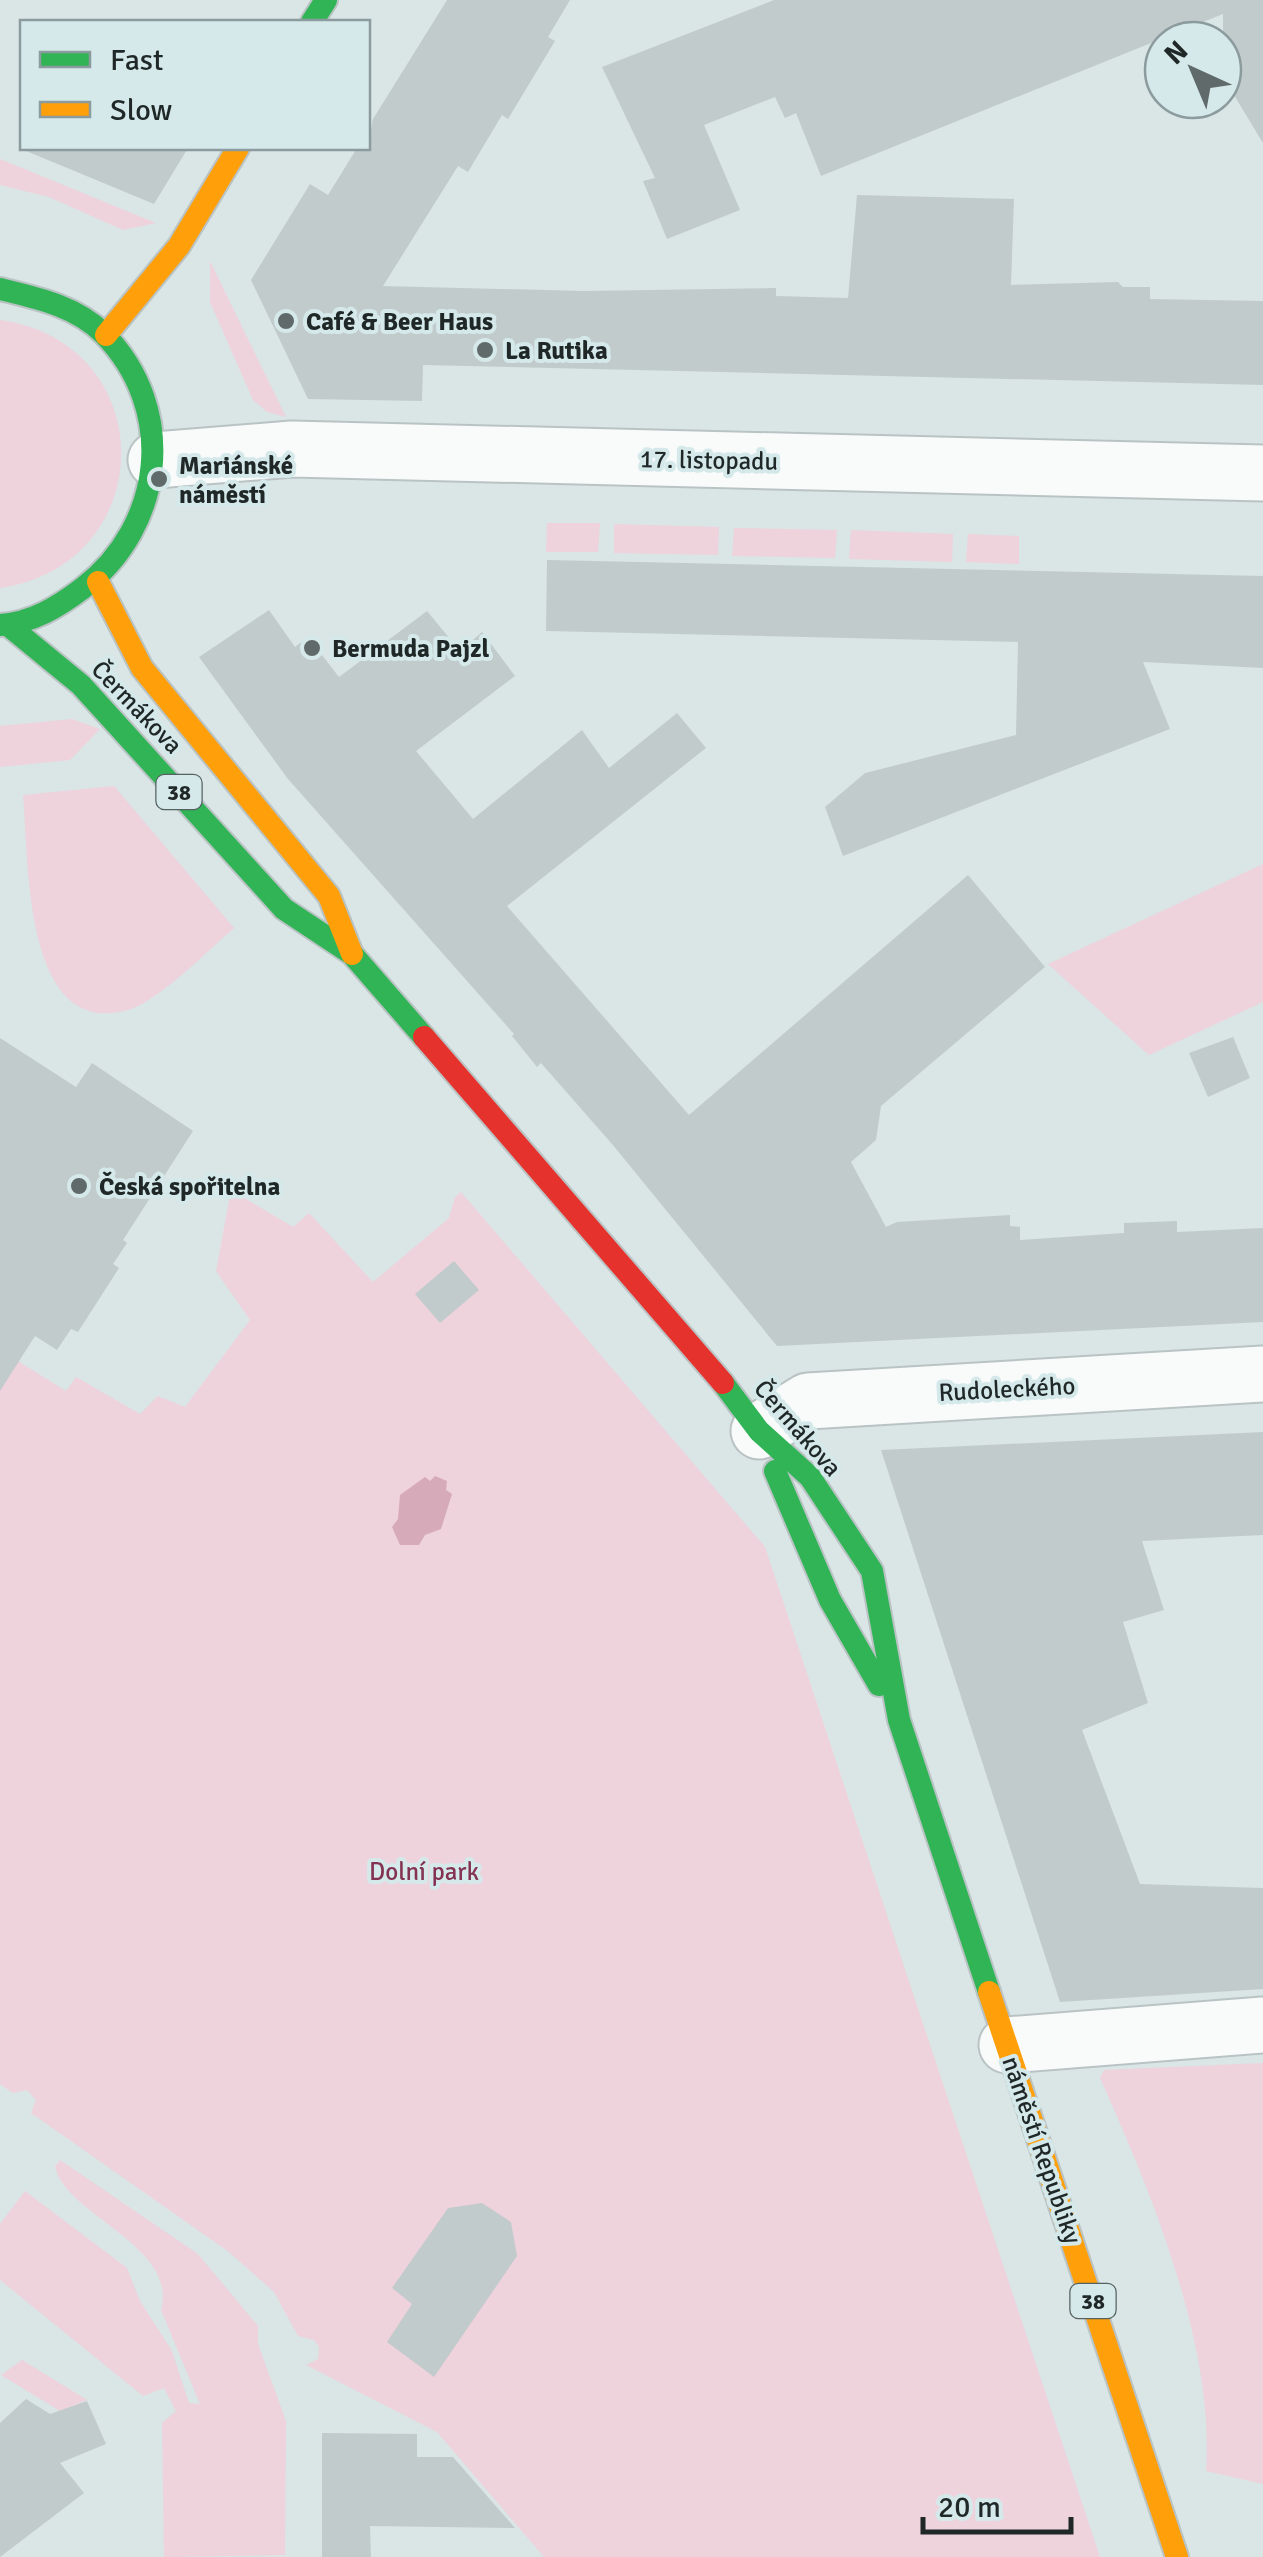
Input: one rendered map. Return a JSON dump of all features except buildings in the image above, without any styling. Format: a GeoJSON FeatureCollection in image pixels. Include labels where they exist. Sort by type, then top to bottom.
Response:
{"type":"FeatureCollection","features":[{"type":"Feature","properties":{"kind":"main road"},"geometry":{"type":"LineString","coordinates":[[106,335],[179,246],[237,150]]}},
{"type":"Feature","properties":{"kind":"main road"},"geometry":{"type":"LineString","coordinates":[[4,624],[60,606],[98,582],[130,544],[144,518],[156,460],[154,432],[138,380],[106,335],[80,314],[6,287]]}},
{"type":"Feature","properties":{"kind":"main road","name":"Čermákova"},"geometry":{"type":"LineString","coordinates":[[98,582],[142,668],[329,896],[352,954]]}},
{"type":"Feature","properties":{"kind":"main road","name":"Čermákova"},"geometry":{"type":"LineString","coordinates":[[4,624],[92,696],[284,909],[352,954],[724,1384],[758,1431],[810,1477],[872,1572],[899,1720],[1007,2045]]}},
{"type":"Feature","properties":{"kind":"main road","name":"38"},"geometry":{"type":"LineString","coordinates":[[758,1431],[830,1600],[899,1720]]}},
{"type":"Feature","properties":{"kind":"main road","name":"náměstí Republiky"},"geometry":{"type":"LineString","coordinates":[[1007,2045],[1176,2557]]}},
{"type":"Feature","properties":{"kind":"street","name":"17. listopadu"},"geometry":{"type":"LineString","coordinates":[[156,460],[292,449],[1263,474]]}},
{"type":"Feature","properties":{"kind":"street","name":"Rudoleckého"},"geometry":{"type":"LineString","coordinates":[[758,1431],[808,1401],[1263,1374]]}},
{"type":"Feature","properties":{"kind":"street","name":"náměstí Republiky"},"geometry":{"type":"LineString","coordinates":[[1007,2045],[1263,2025]]}},
{"type":"Feature","properties":{"kind":"green space"},"geometry":{"type":"Polygon","coordinates":[[[0,159],[156,223],[123,230],[49,197],[0,185],[0,159]]]}},
{"type":"Feature","properties":{"kind":"green space"},"geometry":{"type":"Polygon","coordinates":[[[210,261],[286,417],[267,412],[253,400],[210,302],[210,261]]]}},
{"type":"Feature","properties":{"kind":"green space"},"geometry":{"type":"Polygon","coordinates":[[[0,320],[53,337],[91,368],[114,409],[121,454],[113,499],[91,539],[53,571],[0,588],[0,320]]]}},
{"type":"Feature","properties":{"kind":"green space"},"geometry":{"type":"Polygon","coordinates":[[[547,523],[600,523],[598,552],[546,552],[547,523]]]}},
{"type":"Feature","properties":{"kind":"green space"},"geometry":{"type":"Polygon","coordinates":[[[614,524],[719,527],[718,555],[614,553],[614,524]]]}},
{"type":"Feature","properties":{"kind":"green space"},"geometry":{"type":"Polygon","coordinates":[[[734,528],[837,530],[835,558],[732,556],[734,528]]]}},
{"type":"Feature","properties":{"kind":"green space"},"geometry":{"type":"Polygon","coordinates":[[[851,530],[953,534],[952,562],[849,559],[851,530]]]}},
{"type":"Feature","properties":{"kind":"green space"},"geometry":{"type":"Polygon","coordinates":[[[968,534],[1019,536],[1019,564],[966,562],[968,534]]]}},
{"type":"Feature","properties":{"kind":"green space"},"geometry":{"type":"Polygon","coordinates":[[[72,719],[100,729],[70,760],[0,767],[0,726],[72,719]]]}},
{"type":"Feature","properties":{"kind":"green space"},"geometry":{"type":"Polygon","coordinates":[[[114,786],[234,928],[143,1003],[131,1009],[95,1012],[69,999],[51,973],[38,939],[23,795],[114,786]]]}},
{"type":"Feature","properties":{"kind":"green space"},"geometry":{"type":"Polygon","coordinates":[[[1263,864],[1263,1002],[1149,1055],[1048,964],[1263,864]]]}},
{"type":"Feature","properties":{"kind":"green space","name":"Dolní park"},"geometry":{"type":"Polygon","coordinates":[[[231,1190],[293,1227],[309,1213],[373,1282],[449,1218],[455,1197],[461,1192],[765,1547],[1100,2557],[544,2557],[437,2432],[306,2365],[318,2359],[319,2347],[314,2340],[298,2336],[274,2292],[229,2252],[31,2113],[36,2100],[27,2090],[13,2093],[0,2084],[0,1350],[66,1391],[76,1377],[140,1414],[158,1396],[185,1407],[250,1320],[216,1271],[231,1190]]]}},
{"type":"Feature","properties":{"kind":"green space"},"geometry":{"type":"Polygon","coordinates":[[[1263,2063],[1263,2484],[1206,2471],[1200,2373],[1176,2270],[1100,2078],[1104,2070],[1263,2063]]]}},
{"type":"Feature","properties":{"kind":"green space"},"geometry":{"type":"Polygon","coordinates":[[[60,2160],[198,2254],[258,2326],[258,2344],[286,2421],[285,2555],[164,2557],[162,2423],[176,2411],[164,2388],[143,2396],[0,2280],[0,2224],[25,2191],[127,2268],[140,2301],[172,2351],[189,2403],[200,2404],[161,2310],[162,2287],[154,2267],[63,2184],[55,2167],[60,2160]]]}},
{"type":"Feature","properties":{"kind":"green space"},"geometry":{"type":"Polygon","coordinates":[[[22,2360],[87,2400],[60,2411],[1,2375],[22,2360]]]}},
{"type":"Feature","properties":{"kind":"shaded area"},"geometry":{"type":"Polygon","coordinates":[[[435,1476],[447,1481],[446,1490],[452,1494],[441,1529],[425,1535],[419,1545],[400,1545],[392,1527],[398,1519],[400,1495],[425,1477],[430,1481],[435,1476]]]}},
{"type":"Feature","properties":{"kind":"traffic: fast"},"geometry":{"type":"LineString","coordinates":[[313,20],[326,0]]}},
{"type":"Feature","properties":{"kind":"traffic: fast"},"geometry":{"type":"LineString","coordinates":[[0,289],[69,310],[104,334],[128,364],[143,397],[151,431],[152,466],[145,500],[131,533],[110,562],[54,608],[23,621],[0,625]]}},
{"type":"Feature","properties":{"kind":"traffic: fast"},"geometry":{"type":"LineString","coordinates":[[8,625],[81,685],[284,909],[352,954],[424,1037]]}},
{"type":"Feature","properties":{"kind":"traffic: fast"},"geometry":{"type":"LineString","coordinates":[[723,1383],[759,1431],[810,1477],[872,1571],[899,1720],[989,1992]]}},
{"type":"Feature","properties":{"kind":"traffic: fast"},"geometry":{"type":"LineString","coordinates":[[775,1471],[830,1600],[879,1685]]}},
{"type":"Feature","properties":{"kind":"traffic: slow"},"geometry":{"type":"LineString","coordinates":[[106,335],[179,246],[237,150]]}},
{"type":"Feature","properties":{"kind":"traffic: slow"},"geometry":{"type":"LineString","coordinates":[[98,582],[142,668],[329,896],[352,954]]}},
{"type":"Feature","properties":{"kind":"traffic: slow"},"geometry":{"type":"LineString","coordinates":[[989,1992],[1177,2557]]}},
{"type":"Feature","properties":{"kind":"traffic: jam"},"geometry":{"type":"LineString","coordinates":[[424,1037],[723,1383]]}},
{"type":"Feature","properties":{"kind":"place","name":"Café & Beer Haus"},"geometry":{"type":"Point","coordinates":[286,321]}},
{"type":"Feature","properties":{"kind":"place","name":"La Rutika"},"geometry":{"type":"Point","coordinates":[485,350]}},
{"type":"Feature","properties":{"kind":"place","name":"Mariánské náměstí"},"geometry":{"type":"Point","coordinates":[159,479]}},
{"type":"Feature","properties":{"kind":"place","name":"Bermuda Pajzl"},"geometry":{"type":"Point","coordinates":[312,648]}},
{"type":"Feature","properties":{"kind":"place","name":"Česká spořitelna"},"geometry":{"type":"Point","coordinates":[79,1186]}}]}
